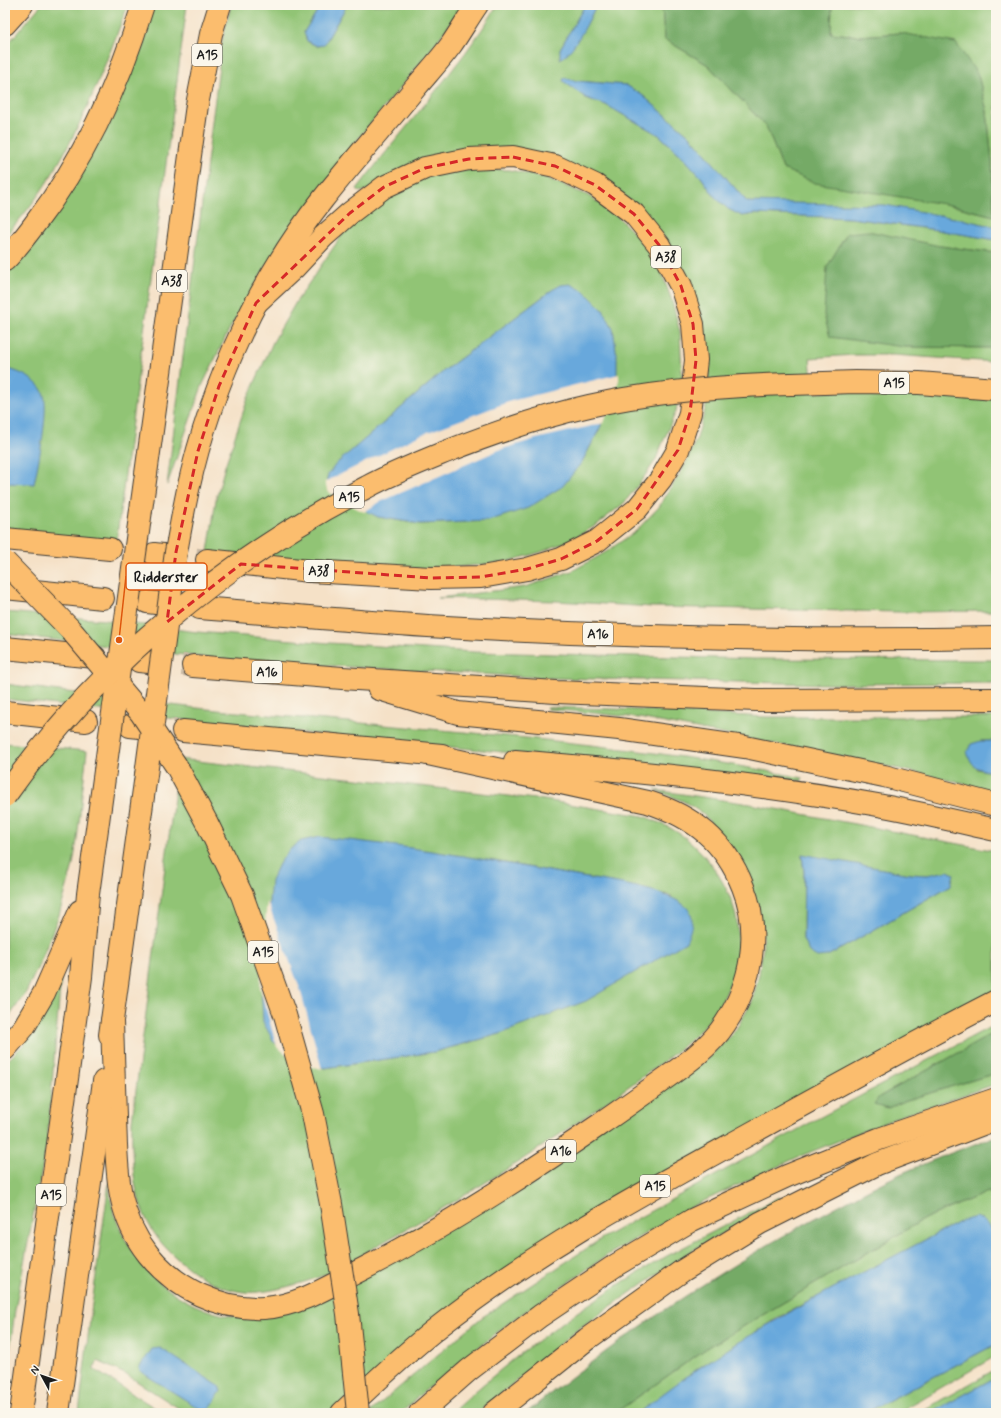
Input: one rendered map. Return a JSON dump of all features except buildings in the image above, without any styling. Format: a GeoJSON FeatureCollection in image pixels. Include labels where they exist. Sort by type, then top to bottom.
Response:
{"type":"FeatureCollection","features":[{"type":"Feature","properties":{"kind":"highway"},"geometry":{"type":"LineString","coordinates":[[5,24],[22,5]]}},
{"type":"Feature","properties":{"kind":"highway"},"geometry":{"type":"LineString","coordinates":[[5,260],[49,206],[78,161],[107,105],[136,29],[143,5]]}},
{"type":"Feature","properties":{"kind":"highway","name":"A38"},"geometry":{"type":"LineString","coordinates":[[150,605],[141,510],[197,105],[204,5]]}},
{"type":"Feature","properties":{"kind":"highway","name":"A15"},"geometry":{"type":"LineString","coordinates":[[197,105],[211,34],[220,5]]}},
{"type":"Feature","properties":{"kind":"highway","name":"A38"},"geometry":{"type":"LineString","coordinates":[[150,605],[176,552],[188,487],[212,405],[234,350],[256,303],[278,264],[322,200],[450,46],[477,5]]}},
{"type":"Feature","properties":{"kind":"highway","name":"A38"},"geometry":{"type":"LineString","coordinates":[[207,560],[310,571],[431,578],[481,577],[527,570],[561,559],[597,541],[637,509],[661,479],[678,450],[690,412],[696,360],[693,324],[681,286],[659,245],[634,214],[595,185],[555,166],[513,157],[469,159],[425,168],[384,187],[350,213],[323,237],[294,268],[256,303]]}},
{"type":"Feature","properties":{"kind":"highway","name":"A15"},"geometry":{"type":"LineString","coordinates":[[5,796],[53,735],[88,696],[141,644],[186,605],[267,545],[321,512],[369,486],[424,461],[482,438],[535,420],[587,406],[662,393],[719,387],[856,382],[919,383],[996,389]]}},
{"type":"Feature","properties":{"kind":"highway"},"geometry":{"type":"LineString","coordinates":[[5,539],[110,549]]}},
{"type":"Feature","properties":{"kind":"highway","name":"A15"},"geometry":{"type":"LineString","coordinates":[[5,562],[70,629],[140,713],[177,767],[207,823],[242,895],[285,1015],[312,1114],[331,1204],[347,1306],[358,1413]]}},
{"type":"Feature","properties":{"kind":"highway"},"geometry":{"type":"LineString","coordinates":[[5,588],[103,598]]}},
{"type":"Feature","properties":{"kind":"highway","name":"A15"},"geometry":{"type":"LineString","coordinates":[[21,1413],[81,977],[88,894],[105,771],[150,605]]}},
{"type":"Feature","properties":{"kind":"highway","name":"A15"},"geometry":{"type":"LineString","coordinates":[[58,1413],[146,775],[150,605]]}},
{"type":"Feature","properties":{"kind":"highway","name":"A16"},"geometry":{"type":"LineString","coordinates":[[200,608],[427,626],[614,635],[805,639],[996,638]]}},
{"type":"Feature","properties":{"kind":"highway"},"geometry":{"type":"LineString","coordinates":[[5,648],[95,657]]}},
{"type":"Feature","properties":{"kind":"highway","name":"A16"},"geometry":{"type":"LineString","coordinates":[[193,666],[342,678],[556,692],[756,700],[996,699]]}},
{"type":"Feature","properties":{"kind":"highway","name":"A16"},"geometry":{"type":"LineString","coordinates":[[342,678],[458,713],[619,729],[745,747],[884,776],[996,805]]}},
{"type":"Feature","properties":{"kind":"highway"},"geometry":{"type":"LineString","coordinates":[[5,712],[86,721]]}},
{"type":"Feature","properties":{"kind":"highway","name":"A16"},"geometry":{"type":"LineString","coordinates":[[183,731],[548,764],[722,782],[872,804],[996,830]]}},
{"type":"Feature","properties":{"kind":"highway","name":"A16"},"geometry":{"type":"LineString","coordinates":[[112,1022],[118,1181],[124,1208],[134,1231],[148,1254],[177,1282],[190,1290],[223,1304],[253,1308],[282,1305],[298,1301],[372,1265],[426,1234],[548,1160],[643,1095],[708,1044],[726,1022],[741,995],[750,963],[752,948],[751,917],[747,897],[733,865],[717,844],[699,826],[667,808],[648,802],[428,754]]}},
{"type":"Feature","properties":{"kind":"highway","name":"A15"},"geometry":{"type":"LineString","coordinates":[[5,1049],[24,1028],[44,993],[88,894]]}},
{"type":"Feature","properties":{"kind":"highway","name":"A15"},"geometry":{"type":"LineString","coordinates":[[342,1413],[388,1370],[441,1325],[556,1244],[628,1201],[926,1037],[996,1001]]}},
{"type":"Feature","properties":{"kind":"highway"},"geometry":{"type":"LineString","coordinates":[[420,1413],[469,1370],[540,1316],[616,1265],[692,1220],[822,1161],[879,1139],[996,1099]]}},
{"type":"Feature","properties":{"kind":"highway"},"geometry":{"type":"LineString","coordinates":[[494,1413],[587,1338],[682,1271],[760,1223],[878,1164],[996,1119]]}},
{"type":"Feature","properties":{"kind":"highlighted area"},"geometry":{"type":"Polygon","coordinates":[[[513,157],[555,166],[595,185],[634,214],[659,245],[681,286],[693,324],[696,360],[690,413],[678,450],[637,509],[597,541],[561,559],[527,569],[481,577],[431,578],[241,564],[167,622],[176,552],[198,451],[219,386],[256,303],[350,213],[384,187],[425,168],[469,159],[513,157]]]}},
{"type":"Feature","properties":{"kind":"green space"},"geometry":{"type":"Polygon","coordinates":[[[41,5],[128,5],[92,97],[63,156],[27,211],[5,236],[5,47],[41,5]]]}},
{"type":"Feature","properties":{"kind":"green space"},"geometry":{"type":"Polygon","coordinates":[[[150,5],[187,5],[116,543],[5,531],[5,483],[14,483],[8,369],[5,370],[5,270],[36,237],[150,5]]]}},
{"type":"Feature","properties":{"kind":"green space"},"geometry":{"type":"Polygon","coordinates":[[[231,5],[321,5],[304,32],[307,41],[317,46],[324,45],[347,5],[464,5],[426,56],[353,145],[265,268],[231,326],[202,386],[167,485],[222,42],[231,5]]]}},
{"type":"Feature","properties":{"kind":"green space"},"geometry":{"type":"Polygon","coordinates":[[[498,5],[585,5],[560,49],[588,22],[596,5],[662,5],[664,39],[708,65],[766,126],[783,169],[994,216],[992,162],[987,111],[978,75],[901,33],[859,36],[831,33],[832,5],[995,5],[996,227],[928,214],[747,202],[690,136],[642,95],[626,85],[577,81],[565,78],[586,98],[606,105],[659,135],[682,156],[701,177],[715,197],[742,216],[754,214],[851,218],[996,240],[996,253],[940,246],[904,347],[996,348],[996,362],[893,355],[854,355],[810,358],[813,393],[855,390],[996,398],[996,611],[899,612],[652,607],[556,601],[438,598],[525,587],[572,571],[606,552],[636,531],[659,507],[684,467],[697,438],[707,403],[709,370],[703,370],[695,301],[675,251],[651,222],[514,150],[360,192],[357,189],[448,76],[498,5]]]}},
{"type":"Feature","properties":{"kind":"green space"},"geometry":{"type":"Polygon","coordinates":[[[662,5],[832,5],[831,33],[859,36],[901,33],[956,43],[978,75],[987,111],[992,162],[994,216],[950,205],[815,183],[783,169],[766,126],[708,65],[664,39],[662,5]]]}},
{"type":"Feature","properties":{"kind":"green space"},"geometry":{"type":"Polygon","coordinates":[[[474,169],[510,170],[546,178],[587,195],[614,213],[637,236],[659,266],[672,301],[680,332],[682,376],[676,411],[655,461],[624,503],[598,524],[575,538],[541,552],[506,562],[458,567],[414,569],[208,552],[216,499],[225,466],[248,398],[273,342],[296,302],[344,232],[370,207],[407,183],[437,173],[474,169]],[[552,290],[445,370],[336,464],[378,517],[420,524],[488,521],[582,462],[600,428],[617,380],[552,290]]]}},
{"type":"Feature","properties":{"kind":"green space"},"geometry":{"type":"Polygon","coordinates":[[[868,231],[940,246],[996,253],[996,348],[904,347],[830,337],[824,315],[827,267],[847,233],[868,231]]]}},
{"type":"Feature","properties":{"kind":"green space"},"geometry":{"type":"Polygon","coordinates":[[[5,612],[105,620],[197,632],[329,643],[474,652],[757,659],[996,660],[996,683],[832,684],[551,678],[210,658],[5,634],[5,612]]]}},
{"type":"Feature","properties":{"kind":"green space"},"geometry":{"type":"Polygon","coordinates":[[[5,684],[197,708],[577,743],[728,764],[803,778],[802,781],[254,728],[5,699],[5,684]]]}},
{"type":"Feature","properties":{"kind":"green space"},"geometry":{"type":"Polygon","coordinates":[[[546,708],[642,710],[766,717],[996,717],[996,741],[981,741],[977,769],[996,773],[996,792],[928,775],[828,754],[639,718],[546,708]]]}},
{"type":"Feature","properties":{"kind":"green space"},"geometry":{"type":"Polygon","coordinates":[[[5,743],[87,751],[73,865],[59,915],[39,965],[26,992],[5,1023],[5,743]]]}},
{"type":"Feature","properties":{"kind":"green space"},"geometry":{"type":"Polygon","coordinates":[[[179,759],[544,800],[643,816],[675,831],[699,850],[716,871],[729,894],[738,929],[735,966],[728,989],[722,1001],[707,1023],[696,1034],[671,1056],[644,1076],[521,1160],[418,1223],[329,1273],[285,1287],[267,1291],[248,1292],[227,1289],[217,1285],[189,1268],[165,1247],[153,1231],[144,1215],[138,1198],[135,1180],[132,1121],[179,759]],[[489,860],[325,1068],[434,1052],[500,1034],[672,896],[631,886],[489,860]]]}},
{"type":"Feature","properties":{"kind":"green space"},"geometry":{"type":"Polygon","coordinates":[[[655,790],[750,804],[996,851],[996,994],[626,1196],[346,1399],[331,1413],[186,1413],[127,1375],[98,1361],[93,1369],[163,1413],[79,1413],[91,1311],[109,1182],[112,1206],[120,1228],[129,1246],[141,1263],[154,1277],[186,1301],[205,1309],[229,1316],[261,1317],[703,1063],[735,1031],[752,1002],[759,974],[763,948],[762,926],[720,834],[702,813],[683,801],[655,790]],[[802,855],[804,872],[803,939],[827,956],[951,885],[927,875],[910,874],[802,855]]]}},
{"type":"Feature","properties":{"kind":"green space"},"geometry":{"type":"Polygon","coordinates":[[[61,977],[47,1143],[15,1310],[5,1388],[5,1063],[24,1044],[27,1034],[61,977]]]}},
{"type":"Feature","properties":{"kind":"green space"},"geometry":{"type":"Polygon","coordinates":[[[996,1024],[996,1032],[879,1097],[888,1108],[907,1100],[996,1073],[996,1084],[903,1115],[798,1157],[693,1206],[606,1256],[510,1322],[422,1393],[401,1413],[369,1413],[481,1318],[604,1237],[817,1119],[996,1024]]]}},
{"type":"Feature","properties":{"kind":"green space"},"geometry":{"type":"Polygon","coordinates":[[[996,1032],[996,1073],[907,1100],[888,1108],[874,1104],[879,1097],[996,1032]]]}},
{"type":"Feature","properties":{"kind":"green space"},"geometry":{"type":"Polygon","coordinates":[[[996,1136],[996,1196],[988,1192],[926,1218],[707,1348],[615,1413],[526,1413],[594,1360],[664,1310],[774,1241],[856,1196],[900,1174],[996,1136]]]}},
{"type":"Feature","properties":{"kind":"green space"},"geometry":{"type":"Polygon","coordinates":[[[988,1192],[996,1196],[996,1240],[991,1228],[961,1221],[777,1318],[700,1367],[638,1413],[615,1413],[707,1348],[926,1218],[988,1192]]]}},
{"type":"Feature","properties":{"kind":"green space"},"geometry":{"type":"Polygon","coordinates":[[[779,1197],[780,1200],[686,1254],[578,1329],[478,1413],[451,1413],[501,1369],[554,1328],[609,1291],[667,1256],[779,1197]]]}},
{"type":"Feature","properties":{"kind":"green space"},"geometry":{"type":"Polygon","coordinates":[[[996,1344],[996,1356],[897,1413],[865,1413],[996,1344]]]}},
{"type":"Feature","properties":{"kind":"green space"},"geometry":{"type":"Polygon","coordinates":[[[996,1369],[996,1377],[931,1413],[918,1413],[996,1369]]]}},
{"type":"Feature","properties":{"kind":"water"},"geometry":{"type":"Polygon","coordinates":[[[321,5],[347,5],[324,45],[317,46],[307,41],[304,32],[321,5]]]}},
{"type":"Feature","properties":{"kind":"water"},"geometry":{"type":"Polygon","coordinates":[[[585,5],[596,5],[576,43],[571,50],[560,59],[560,49],[585,5]]]}},
{"type":"Feature","properties":{"kind":"water"},"geometry":{"type":"Polygon","coordinates":[[[564,78],[577,81],[626,85],[642,95],[690,136],[747,202],[885,205],[996,227],[996,240],[851,218],[754,214],[742,216],[728,209],[715,197],[701,177],[682,156],[659,135],[606,105],[586,98],[563,81],[564,78]]]}},
{"type":"Feature","properties":{"kind":"water"},"geometry":{"type":"Polygon","coordinates":[[[570,284],[584,291],[603,310],[613,328],[617,357],[617,380],[600,428],[582,462],[563,486],[528,508],[488,521],[420,524],[378,517],[339,497],[326,483],[328,475],[336,464],[445,370],[552,290],[561,285],[570,284]]]}},
{"type":"Feature","properties":{"kind":"water"},"geometry":{"type":"Polygon","coordinates":[[[8,369],[23,374],[33,380],[43,392],[45,400],[43,437],[34,484],[5,483],[5,370],[8,369]]]}},
{"type":"Feature","properties":{"kind":"water"},"geometry":{"type":"Polygon","coordinates":[[[981,741],[996,741],[996,773],[977,768],[969,758],[967,752],[971,744],[981,741]]]}},
{"type":"Feature","properties":{"kind":"water"},"geometry":{"type":"Polygon","coordinates":[[[319,837],[383,844],[448,854],[633,886],[663,894],[685,906],[691,914],[691,928],[686,942],[586,1001],[500,1034],[434,1052],[325,1068],[302,1064],[287,1054],[274,1042],[263,1022],[261,984],[271,881],[279,864],[289,850],[301,841],[319,837]]]}},
{"type":"Feature","properties":{"kind":"water"},"geometry":{"type":"Polygon","coordinates":[[[802,854],[910,874],[927,875],[948,871],[954,874],[951,885],[844,947],[827,956],[817,957],[809,952],[803,939],[804,872],[802,854]]]}},
{"type":"Feature","properties":{"kind":"water"},"geometry":{"type":"Polygon","coordinates":[[[976,1217],[986,1223],[991,1229],[996,1240],[996,1344],[865,1413],[638,1413],[675,1384],[754,1333],[836,1287],[961,1221],[976,1217]]]}},
{"type":"Feature","properties":{"kind":"water"},"geometry":{"type":"Polygon","coordinates":[[[160,1348],[219,1386],[221,1391],[209,1410],[200,1409],[141,1372],[139,1368],[152,1349],[160,1348]]]}},
{"type":"Feature","properties":{"kind":"water"},"geometry":{"type":"Polygon","coordinates":[[[996,1377],[996,1413],[931,1413],[996,1377]]]}},
{"type":"Feature","properties":{"kind":"pier"},"geometry":{"type":"Polygon","coordinates":[[[619,374],[619,380],[604,423],[536,439],[499,450],[380,502],[364,512],[338,499],[328,491],[325,484],[325,482],[420,435],[511,401],[619,374]]]}},
{"type":"Feature","properties":{"kind":"pier"},"geometry":{"type":"Polygon","coordinates":[[[267,901],[300,989],[322,1069],[301,1065],[277,1047],[260,988],[267,901]]]}},
{"type":"Feature","properties":{"kind":"tunnel"},"geometry":{"type":"LineString","coordinates":[[163,555],[207,560]]}},
{"type":"Feature","properties":{"kind":"tunnel"},"geometry":{"type":"LineString","coordinates":[[149,662],[193,666]]}},
{"type":"Feature","properties":{"kind":"tunnel"},"geometry":{"type":"LineString","coordinates":[[140,727],[183,731]]}},
{"type":"Feature","properties":{"kind":"place","name":"Ridderster"},"geometry":{"type":"Point","coordinates":[119,640]}}]}
